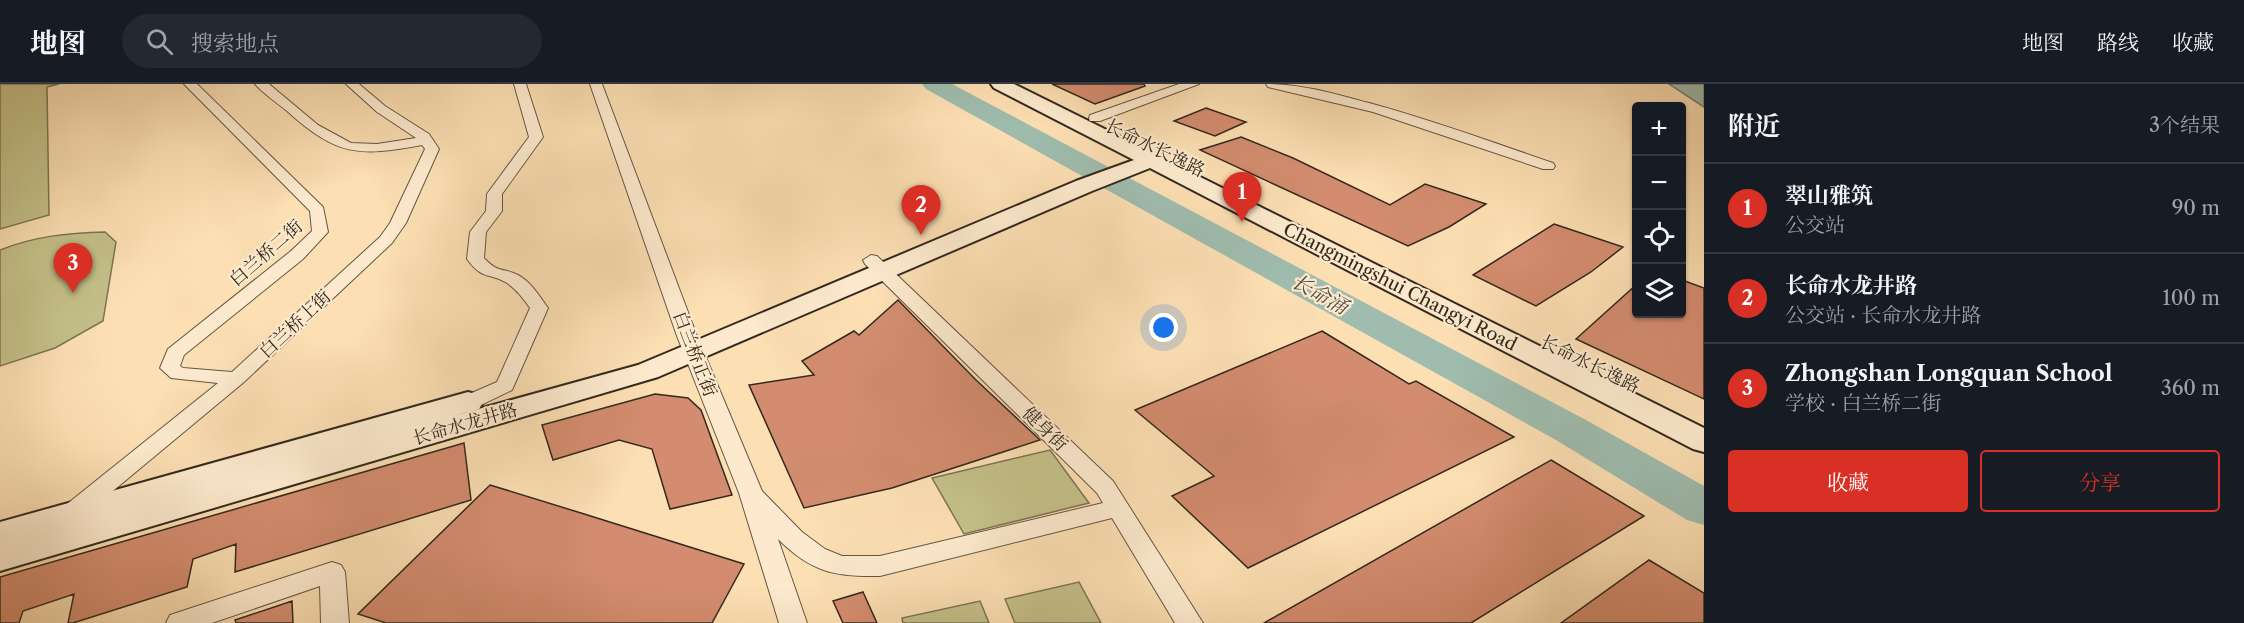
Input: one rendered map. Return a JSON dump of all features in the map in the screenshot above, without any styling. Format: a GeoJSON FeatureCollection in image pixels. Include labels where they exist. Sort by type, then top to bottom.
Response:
{"type":"FeatureCollection","features":[{"type":"Feature","properties":{"kind":"street","name":"白兰桥二街"},"geometry":{"type":"LineString","coordinates":[[190,84],[318,210],[320,232],[297,255],[175,353],[170,368],[178,374],[237,378]]}},
{"type":"Feature","properties":{"kind":"street"},"geometry":{"type":"LineString","coordinates":[[261,84],[328,137],[348,147],[370,148],[426,140]]}},
{"type":"Feature","properties":{"kind":"street"},"geometry":{"type":"LineString","coordinates":[[352,84],[381,109],[426,140]]}},
{"type":"Feature","properties":{"kind":"street"},"geometry":{"type":"LineString","coordinates":[[474,400],[505,386],[539,308],[529,294],[512,279],[489,272],[475,259],[478,232],[494,211],[495,194],[536,137],[520,84]]}},
{"type":"Feature","properties":{"kind":"street","name":"白兰桥正街"},"geometry":{"type":"LineString","coordinates":[[596,84],[690,345],[751,493],[793,623]]}},
{"type":"Feature","properties":{"kind":"street","name":"Changmingshui Changyi Road"},"geometry":{"type":"LineString","coordinates":[[1000,84],[1149,152],[1704,441]]}},
{"type":"Feature","properties":{"kind":"street","name":"长命水长逸路"},"geometry":{"type":"LineString","coordinates":[[1024,84],[1095,118],[1149,152],[1704,421]]}},
{"type":"Feature","properties":{"kind":"street"},"geometry":{"type":"LineString","coordinates":[[1095,118],[1193,84]]}},
{"type":"Feature","properties":{"kind":"street"},"geometry":{"type":"LineString","coordinates":[[1272,84],[1313,91],[1382,111],[1548,166]]}},
{"type":"Feature","properties":{"kind":"street","name":"白兰桥上街"},"geometry":{"type":"LineString","coordinates":[[59,529],[237,378],[386,240],[398,223],[432,149],[426,140]]}},
{"type":"Feature","properties":{"kind":"street","name":"长命水龙井路"},"geometry":{"type":"LineString","coordinates":[[0,535],[59,529],[648,371],[690,345],[1149,152]]}},
{"type":"Feature","properties":{"kind":"street","name":"健身街"},"geometry":{"type":"LineString","coordinates":[[876,265],[1105,487],[1190,623]]}},
{"type":"Feature","properties":{"kind":"street","name":"长命水龙井路"},"geometry":{"type":"LineString","coordinates":[[0,557],[59,529],[474,400],[639,354],[690,345]]}},
{"type":"Feature","properties":{"kind":"street"},"geometry":{"type":"LineString","coordinates":[[751,493],[790,536],[811,554],[843,566],[880,566],[1118,508]]}},
{"type":"Feature","properties":{"kind":"street"},"geometry":{"type":"LineString","coordinates":[[180,623],[332,572],[335,623]]}},
{"type":"Feature","properties":{"kind":"shaded area"},"geometry":{"type":"Polygon","coordinates":[[[0,84],[59,84],[47,87],[49,215],[0,229],[0,84]]]}},
{"type":"Feature","properties":{"kind":"shaded area"},"geometry":{"type":"Polygon","coordinates":[[[1669,84],[1704,84],[1704,107],[1669,84]]]}},
{"type":"Feature","properties":{"kind":"shaded area"},"geometry":{"type":"Polygon","coordinates":[[[105,232],[116,242],[103,321],[55,348],[0,366],[0,250],[26,241],[52,236],[105,232]]]}},
{"type":"Feature","properties":{"kind":"shaded area"},"geometry":{"type":"Polygon","coordinates":[[[1050,450],[1089,503],[964,534],[932,478],[1050,450]]]}},
{"type":"Feature","properties":{"kind":"shaded area"},"geometry":{"type":"Polygon","coordinates":[[[1079,582],[1101,623],[1015,623],[1005,599],[1079,582]]]}},
{"type":"Feature","properties":{"kind":"shaded area"},"geometry":{"type":"Polygon","coordinates":[[[980,601],[989,623],[903,623],[902,618],[980,601]]]}},
{"type":"Feature","properties":{"kind":"building"},"geometry":{"type":"Polygon","coordinates":[[[1052,84],[1144,84],[1145,86],[1095,104],[1052,84]]]}},
{"type":"Feature","properties":{"kind":"building"},"geometry":{"type":"Polygon","coordinates":[[[1206,108],[1246,122],[1215,136],[1174,121],[1206,108]]]}},
{"type":"Feature","properties":{"kind":"building"},"geometry":{"type":"Polygon","coordinates":[[[1241,137],[1293,158],[1390,205],[1425,184],[1486,204],[1449,227],[1408,246],[1200,150],[1241,137]]]}},
{"type":"Feature","properties":{"kind":"building"},"geometry":{"type":"Polygon","coordinates":[[[1554,224],[1623,247],[1591,272],[1536,306],[1473,275],[1554,224]]]}},
{"type":"Feature","properties":{"kind":"building"},"geometry":{"type":"Polygon","coordinates":[[[1686,281],[1704,288],[1704,399],[1576,339],[1632,289],[1632,318],[1686,318],[1686,281]]]}},
{"type":"Feature","properties":{"kind":"building"},"geometry":{"type":"Polygon","coordinates":[[[898,300],[976,380],[1040,440],[892,488],[804,508],[749,385],[814,375],[802,361],[854,331],[859,335],[898,300]]]}},
{"type":"Feature","properties":{"kind":"building"},"geometry":{"type":"Polygon","coordinates":[[[1322,331],[1409,384],[1416,381],[1514,437],[1248,568],[1172,496],[1214,476],[1135,410],[1322,331]]]}},
{"type":"Feature","properties":{"kind":"building"},"geometry":{"type":"Polygon","coordinates":[[[655,394],[688,398],[701,410],[732,495],[670,509],[652,449],[619,440],[553,460],[542,425],[655,394]]]}},
{"type":"Feature","properties":{"kind":"building"},"geometry":{"type":"Polygon","coordinates":[[[464,443],[471,500],[235,572],[236,544],[193,559],[187,587],[73,623],[68,623],[74,594],[23,611],[19,623],[0,623],[0,577],[464,443]]]}},
{"type":"Feature","properties":{"kind":"building"},"geometry":{"type":"Polygon","coordinates":[[[1551,460],[1644,516],[1471,623],[1264,623],[1551,460]]]}},
{"type":"Feature","properties":{"kind":"building"},"geometry":{"type":"Polygon","coordinates":[[[490,485],[744,564],[712,623],[386,623],[358,614],[490,485]]]}},
{"type":"Feature","properties":{"kind":"building"},"geometry":{"type":"Polygon","coordinates":[[[1649,560],[1704,593],[1704,623],[1561,623],[1649,560]]]}},
{"type":"Feature","properties":{"kind":"building"},"geometry":{"type":"Polygon","coordinates":[[[863,592],[877,623],[843,623],[833,601],[863,592]]]}},
{"type":"Feature","properties":{"kind":"building"},"geometry":{"type":"Polygon","coordinates":[[[292,601],[293,623],[236,623],[235,620],[292,601]]]}},
{"type":"Feature","properties":{"kind":"waterway","name":"长命涌"},"geometry":{"type":"LineString","coordinates":[[934,84],[1571,430],[1704,508]]}},
{"type":"Feature","properties":{"kind":"place","name":"翠山雅筑"},"geometry":{"type":"Point","coordinates":[1242,222]}},
{"type":"Feature","properties":{"kind":"place","name":"长命水龙井路"},"geometry":{"type":"Point","coordinates":[921,235]}},
{"type":"Feature","properties":{"kind":"place","name":"Zhongshan Longquan School"},"geometry":{"type":"Point","coordinates":[73,293]}}]}
